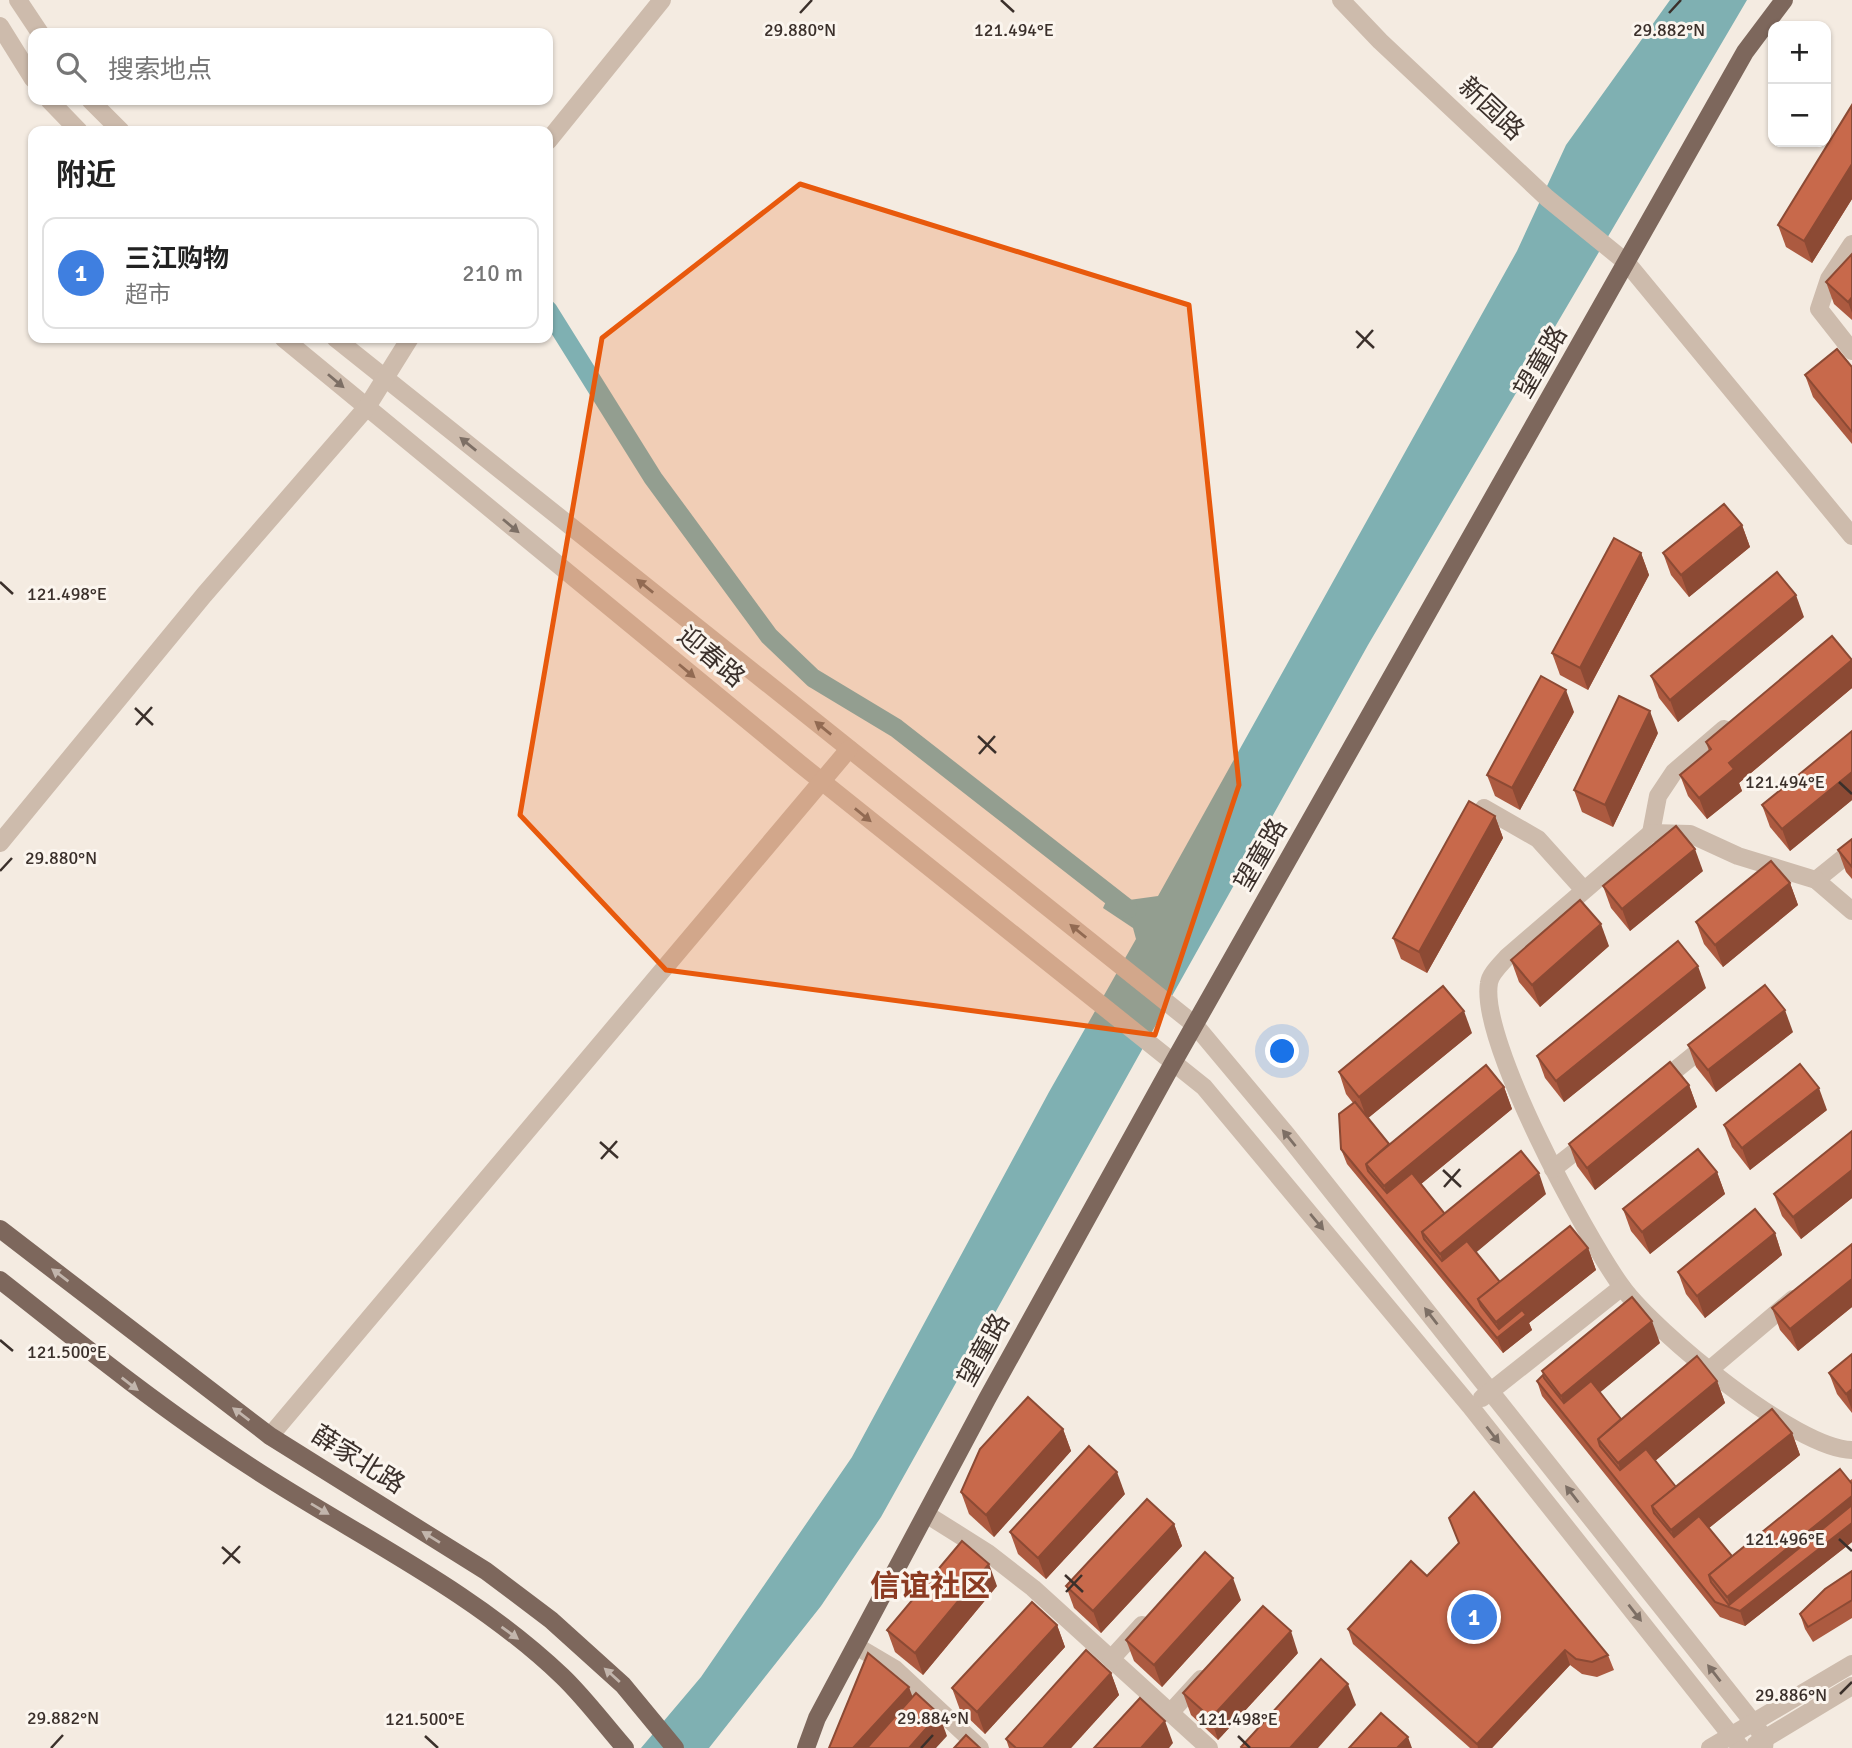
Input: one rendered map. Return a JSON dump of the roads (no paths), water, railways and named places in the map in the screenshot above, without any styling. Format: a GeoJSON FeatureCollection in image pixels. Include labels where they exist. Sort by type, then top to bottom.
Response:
{"type":"FeatureCollection","features":[{"type":"Feature","properties":{"kind":"main road","name":"望童路"},"geometry":{"type":"LineString","coordinates":[[806,1748],[817,1718],[926,1514],[1195,1025],[1745,52],[1784,0]]}},
{"type":"Feature","properties":{"kind":"main road","name":"薛家北路"},"geometry":{"type":"LineString","coordinates":[[0,1229],[270,1436],[486,1571],[529,1604],[623,1685],[675,1748]]}},
{"type":"Feature","properties":{"kind":"main road"},"geometry":{"type":"LineString","coordinates":[[0,1280],[144,1394],[252,1468],[439,1581],[526,1645],[563,1677],[625,1748]]}},
{"type":"Feature","properties":{"kind":"street"},"geometry":{"type":"LineString","coordinates":[[18,0],[37,28]]}},
{"type":"Feature","properties":{"kind":"street"},"geometry":{"type":"LineString","coordinates":[[553,135],[662,0]]}},
{"type":"Feature","properties":{"kind":"street","name":"新园路"},"geometry":{"type":"LineString","coordinates":[[1341,0],[1380,41],[1547,198],[1627,263]]}},
{"type":"Feature","properties":{"kind":"street"},"geometry":{"type":"LineString","coordinates":[[0,26],[28,71]]}},
{"type":"Feature","properties":{"kind":"street"},"geometry":{"type":"LineString","coordinates":[[54,105],[74,126]]}},
{"type":"Feature","properties":{"kind":"street"},"geometry":{"type":"LineString","coordinates":[[95,105],[116,126]]}},
{"type":"Feature","properties":{"kind":"street"},"geometry":{"type":"LineString","coordinates":[[1852,244],[1829,279],[1819,309],[1852,351]]}},
{"type":"Feature","properties":{"kind":"street"},"geometry":{"type":"LineString","coordinates":[[1627,263],[1852,536]]}},
{"type":"Feature","properties":{"kind":"street","name":"迎春路"},"geometry":{"type":"LineString","coordinates":[[289,343],[820,780],[1204,1087],[1471,1406],[1736,1741]]}},
{"type":"Feature","properties":{"kind":"street","name":"迎春路"},"geometry":{"type":"LineString","coordinates":[[341,343],[1195,1025],[1287,1135],[1752,1721],[1759,1745]]}},
{"type":"Feature","properties":{"kind":"street"},"geometry":{"type":"LineString","coordinates":[[0,843],[204,595],[367,407],[407,343]]}},
{"type":"Feature","properties":{"kind":"street"},"geometry":{"type":"LineString","coordinates":[[1651,834],[1658,796],[1674,772],[1738,718]]}},
{"type":"Feature","properties":{"kind":"street"},"geometry":{"type":"LineString","coordinates":[[270,1436],[849,748]]}},
{"type":"Feature","properties":{"kind":"street"},"geometry":{"type":"LineString","coordinates":[[1484,808],[1538,839],[1583,889]]}},
{"type":"Feature","properties":{"kind":"street"},"geometry":{"type":"LineString","coordinates":[[1852,911],[1816,880],[1738,856],[1690,834],[1651,834],[1583,889],[1507,957],[1489,979],[1488,1007],[1495,1034],[1538,1151],[1553,1169],[1622,1287],[1709,1371],[1766,1419],[1835,1450],[1852,1450]]}},
{"type":"Feature","properties":{"kind":"street"},"geometry":{"type":"LineString","coordinates":[[1816,880],[1852,851]]}},
{"type":"Feature","properties":{"kind":"street"},"geometry":{"type":"LineString","coordinates":[[1640,1099],[1726,1029]]}},
{"type":"Feature","properties":{"kind":"street"},"geometry":{"type":"LineString","coordinates":[[1553,1169],[1607,1125]]}},
{"type":"Feature","properties":{"kind":"street"},"geometry":{"type":"LineString","coordinates":[[1709,1371],[1811,1284]]}},
{"type":"Feature","properties":{"kind":"street"},"geometry":{"type":"LineString","coordinates":[[1471,1406],[1622,1287]]}},
{"type":"Feature","properties":{"kind":"street"},"geometry":{"type":"LineString","coordinates":[[926,1514],[1006,1559],[1059,1601],[1101,1655],[1152,1696],[1209,1748]]}},
{"type":"Feature","properties":{"kind":"street"},"geometry":{"type":"LineString","coordinates":[[1101,1655],[1157,1608]]}},
{"type":"Feature","properties":{"kind":"street"},"geometry":{"type":"LineString","coordinates":[[856,1646],[895,1670],[974,1746]]}},
{"type":"Feature","properties":{"kind":"street"},"geometry":{"type":"LineString","coordinates":[[1170,1713],[1216,1662]]}},
{"type":"Feature","properties":{"kind":"street"},"geometry":{"type":"LineString","coordinates":[[1710,1748],[1736,1741],[1752,1721],[1852,1664]]}},
{"type":"Feature","properties":{"kind":"street"},"geometry":{"type":"LineString","coordinates":[[1759,1745],[1852,1686]]}},
{"type":"Feature","properties":{"kind":"street"},"geometry":{"type":"LineString","coordinates":[[1136,1713],[1152,1696]]}},
{"type":"Feature","properties":{"kind":"water"},"geometry":{"type":"Polygon","coordinates":[[[1670,0],[1747,0],[1368,645],[881,1517],[821,1606],[709,1748],[641,1748],[701,1677],[852,1457],[1049,1092],[1136,939],[1133,928],[1103,908],[1113,886],[1129,900],[1158,896],[1517,251],[1566,145],[1670,0]]]}},
{"type":"Feature","properties":{"kind":"waterway"},"geometry":{"type":"LineString","coordinates":[[553,318],[653,478],[769,636],[813,678],[896,728],[1128,909]]}},
{"type":"Feature","properties":{"kind":"place","name":"三江购物"},"geometry":{"type":"Point","coordinates":[1474,1617]}},
{"type":"Feature","properties":{"kind":"district","name":"信谊社区"},"geometry":{"type":"Point","coordinates":[930,1586]}}]}
